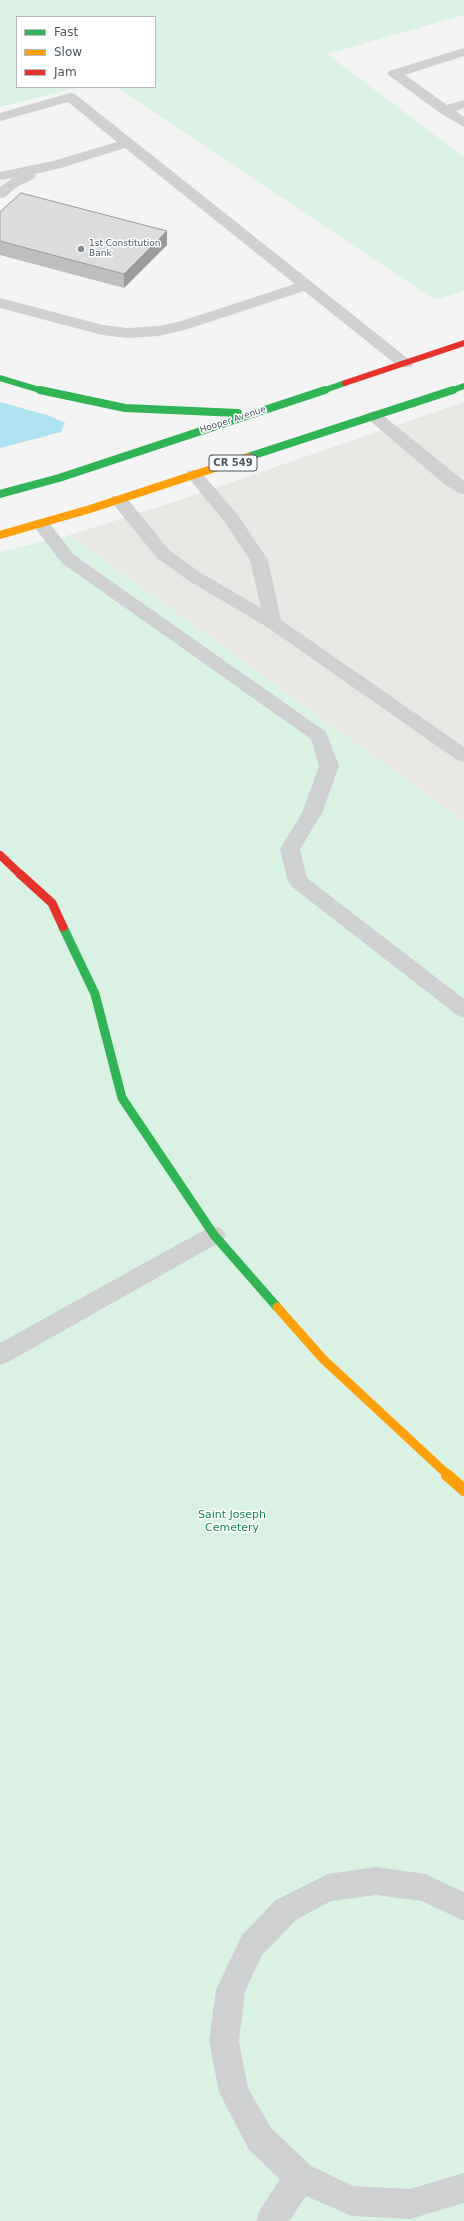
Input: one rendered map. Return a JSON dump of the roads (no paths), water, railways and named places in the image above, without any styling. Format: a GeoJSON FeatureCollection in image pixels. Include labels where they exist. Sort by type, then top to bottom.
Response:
{"type":"FeatureCollection","features":[{"type":"Feature","properties":{"kind":"main road","name":"Hooper Avenue"},"geometry":{"type":"LineString","coordinates":[[0,494],[59,478],[405,364],[464,343]]}},
{"type":"Feature","properties":{"kind":"main road"},"geometry":{"type":"LineString","coordinates":[[0,378],[52,393],[125,408],[253,414]]}},
{"type":"Feature","properties":{"kind":"main road","name":"CR 549"},"geometry":{"type":"LineString","coordinates":[[0,535],[118,500],[464,386]]}},
{"type":"Feature","properties":{"kind":"main road"},"geometry":{"type":"LineString","coordinates":[[0,855],[52,903],[95,994],[122,1098],[214,1235],[323,1359],[464,1490]]}},
{"type":"Feature","properties":{"kind":"street"},"geometry":{"type":"LineString","coordinates":[[464,52],[394,74],[464,123]]}},
{"type":"Feature","properties":{"kind":"street"},"geometry":{"type":"LineString","coordinates":[[0,117],[70,97],[405,364]]}},
{"type":"Feature","properties":{"kind":"street"},"geometry":{"type":"LineString","coordinates":[[445,110],[464,104]]}},
{"type":"Feature","properties":{"kind":"street"},"geometry":{"type":"LineString","coordinates":[[0,194],[13,183],[56,165],[127,143]]}},
{"type":"Feature","properties":{"kind":"street"},"geometry":{"type":"LineString","coordinates":[[0,176],[56,165]]}},
{"type":"Feature","properties":{"kind":"street"},"geometry":{"type":"LineString","coordinates":[[0,303],[102,330],[127,333],[159,332],[182,326],[306,285]]}},
{"type":"Feature","properties":{"kind":"street"},"geometry":{"type":"LineString","coordinates":[[374,416],[456,476],[464,489]]}},
{"type":"Feature","properties":{"kind":"street"},"geometry":{"type":"LineString","coordinates":[[194,475],[231,518],[259,560],[273,623]]}},
{"type":"Feature","properties":{"kind":"street"},"geometry":{"type":"LineString","coordinates":[[118,500],[163,554],[195,577],[273,623],[464,756]]}},
{"type":"Feature","properties":{"kind":"street"},"geometry":{"type":"LineString","coordinates":[[41,524],[68,559],[319,736],[329,766],[312,812],[290,849],[298,881],[464,1010]]}},
{"type":"Feature","properties":{"kind":"street"},"geometry":{"type":"LineString","coordinates":[[0,1355],[214,1235]]}},
{"type":"Feature","properties":{"kind":"street"},"geometry":{"type":"LineString","coordinates":[[464,1907],[425,1888],[376,1881],[328,1888],[286,1910],[252,1945],[231,1990],[224,2041],[234,2092],[260,2139],[300,2177],[352,2201],[410,2204],[464,2188]]}},
{"type":"Feature","properties":{"kind":"street"},"geometry":{"type":"LineString","coordinates":[[271,2221],[300,2177]]}},
{"type":"Feature","properties":{"kind":"water"},"geometry":{"type":"Polygon","coordinates":[[[0,402],[50,416],[65,423],[61,432],[0,448],[0,402]]]}},
{"type":"Feature","properties":{"kind":"place","name":"1st Constitution Bank"},"geometry":{"type":"Point","coordinates":[81,249]}},
{"type":"Feature","properties":{"kind":"park label","name":"Saint Joseph Cemetery"},"geometry":{"type":"Point","coordinates":[232,1521]}}]}
